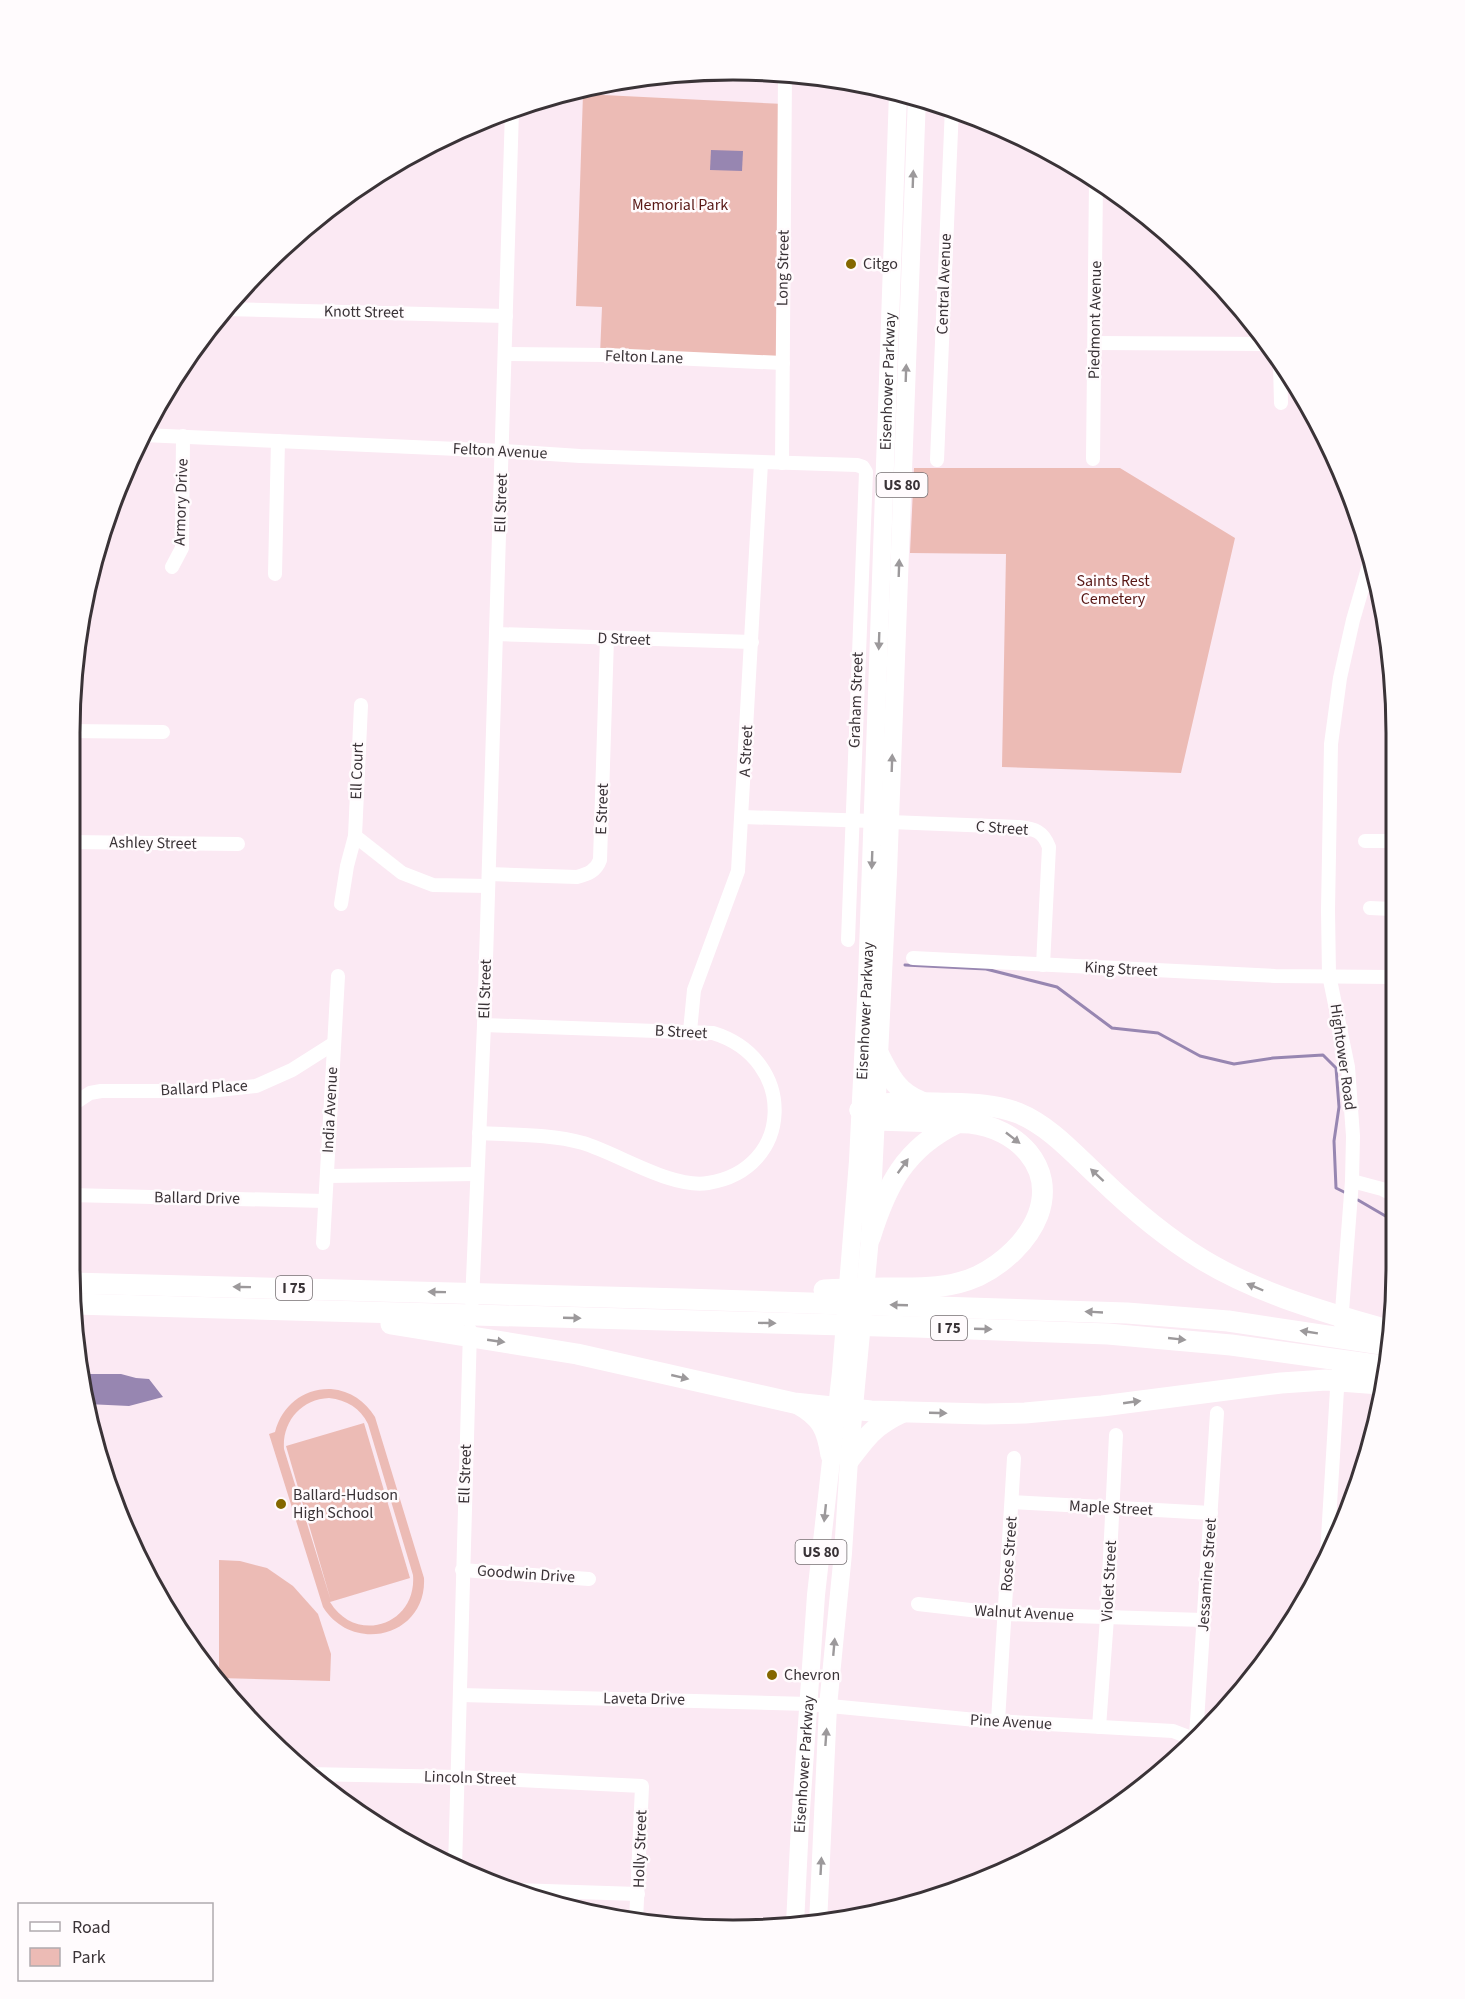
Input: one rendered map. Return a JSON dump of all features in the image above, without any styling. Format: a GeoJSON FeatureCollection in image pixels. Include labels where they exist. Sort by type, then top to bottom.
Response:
{"type":"FeatureCollection","features":[{"type":"Feature","properties":{"kind":"highway"},"geometry":{"type":"LineString","coordinates":[[879,1055],[892,1082],[898,1089],[925,1103]]}},
{"type":"Feature","properties":{"kind":"highway"},"geometry":{"type":"LineString","coordinates":[[871,1111],[925,1103],[991,1106],[1006,1109],[1032,1120],[1054,1135],[1140,1215],[1167,1237],[1204,1261],[1274,1294],[1382,1329]]}},
{"type":"Feature","properties":{"kind":"highway"},"geometry":{"type":"LineString","coordinates":[[684,1299],[782,1290],[931,1288],[968,1280],[991,1268],[1010,1254],[1033,1225],[1041,1201],[1038,1173],[1026,1150],[1006,1133],[984,1124],[871,1111]]}},
{"type":"Feature","properties":{"kind":"highway"},"geometry":{"type":"LineString","coordinates":[[861,1241],[905,1162],[927,1140],[958,1122]]}},
{"type":"Feature","properties":{"kind":"highway","name":"I 75"},"geometry":{"type":"LineString","coordinates":[[80,1283],[1127,1313],[1228,1321],[1381,1344]]}},
{"type":"Feature","properties":{"kind":"highway","name":"I 75"},"geometry":{"type":"LineString","coordinates":[[81,1304],[1108,1334],[1231,1345],[1378,1365]]}},
{"type":"Feature","properties":{"kind":"highway"},"geometry":{"type":"LineString","coordinates":[[314,1311],[578,1354],[794,1403],[903,1412],[1025,1413],[1102,1406],[1281,1383],[1326,1380],[1375,1384]]}},
{"type":"Feature","properties":{"kind":"highway"},"geometry":{"type":"LineString","coordinates":[[794,1403],[810,1411],[819,1420],[840,1458],[887,1419],[903,1412]]}},
{"type":"Feature","properties":{"kind":"main road","name":"Eisenhower Parkway"},"geometry":{"type":"LineString","coordinates":[[795,1916],[816,1595],[840,1458],[846,1408],[871,1111],[879,1055],[889,842],[874,802],[898,101]]}},
{"type":"Feature","properties":{"kind":"main road","name":"Eisenhower Parkway"},"geometry":{"type":"LineString","coordinates":[[871,1111],[865,1043],[881,821],[917,106]]}},
{"type":"Feature","properties":{"kind":"main road","name":"Eisenhower Parkway"},"geometry":{"type":"LineString","coordinates":[[818,1914],[828,1706],[843,1553],[840,1458]]}},
{"type":"Feature","properties":{"kind":"street","name":"Long Street"},"geometry":{"type":"LineString","coordinates":[[782,463],[785,82]]}},
{"type":"Feature","properties":{"kind":"street","name":"Ell Street"},"geometry":{"type":"LineString","coordinates":[[455,1857],[462,1569],[484,1025],[512,118]]}},
{"type":"Feature","properties":{"kind":"street","name":"Central Avenue"},"geometry":{"type":"LineString","coordinates":[[937,460],[952,118]]}},
{"type":"Feature","properties":{"kind":"street","name":"Piedmont Avenue"},"geometry":{"type":"LineString","coordinates":[[1093,459],[1100,193]]}},
{"type":"Feature","properties":{"kind":"street","name":"Knott Street"},"geometry":{"type":"LineString","coordinates":[[239,305],[506,316]]}},
{"type":"Feature","properties":{"kind":"street"},"geometry":{"type":"LineString","coordinates":[[1095,343],[1257,344]]}},
{"type":"Feature","properties":{"kind":"street","name":"Felton Lane"},"geometry":{"type":"LineString","coordinates":[[505,354],[607,355],[783,363]]}},
{"type":"Feature","properties":{"kind":"street"},"geometry":{"type":"LineString","coordinates":[[1280,378],[1281,403]]}},
{"type":"Feature","properties":{"kind":"street","name":"Felton Avenue"},"geometry":{"type":"LineString","coordinates":[[152,435],[580,456],[857,465]]}},
{"type":"Feature","properties":{"kind":"street","name":"Armory Drive"},"geometry":{"type":"LineString","coordinates":[[172,567],[182,548],[183,436]]}},
{"type":"Feature","properties":{"kind":"street"},"geometry":{"type":"LineString","coordinates":[[275,574],[278,441]]}},
{"type":"Feature","properties":{"kind":"street","name":"A Street"},"geometry":{"type":"LineString","coordinates":[[690,1031],[692,1000],[738,871],[761,463]]}},
{"type":"Feature","properties":{"kind":"street","name":"Graham Street"},"geometry":{"type":"LineString","coordinates":[[848,940],[866,472],[857,465]]}},
{"type":"Feature","properties":{"kind":"street","name":"Hightower Road"},"geometry":{"type":"LineString","coordinates":[[1328,1533],[1353,1136],[1348,1067],[1329,975],[1329,806],[1335,708],[1353,620],[1366,575]]}},
{"type":"Feature","properties":{"kind":"street","name":"D Street"},"geometry":{"type":"LineString","coordinates":[[496,634],[752,642]]}},
{"type":"Feature","properties":{"kind":"street","name":"E Street"},"geometry":{"type":"LineString","coordinates":[[488,880],[578,877],[590,874],[598,867],[607,639]]}},
{"type":"Feature","properties":{"kind":"street","name":"Ell Court"},"geometry":{"type":"LineString","coordinates":[[341,904],[355,836],[361,705]]}},
{"type":"Feature","properties":{"kind":"street"},"geometry":{"type":"LineString","coordinates":[[80,731],[163,732]]}},
{"type":"Feature","properties":{"kind":"street","name":"C Street"},"geometry":{"type":"LineString","coordinates":[[742,818],[881,821],[1036,829],[1049,847],[1043,965]]}},
{"type":"Feature","properties":{"kind":"street"},"geometry":{"type":"LineString","coordinates":[[355,836],[402,873],[433,885],[488,880]]}},
{"type":"Feature","properties":{"kind":"street"},"geometry":{"type":"LineString","coordinates":[[1365,841],[1386,841]]}},
{"type":"Feature","properties":{"kind":"street","name":"Ashley Street"},"geometry":{"type":"LineString","coordinates":[[80,842],[238,844]]}},
{"type":"Feature","properties":{"kind":"street"},"geometry":{"type":"LineString","coordinates":[[1370,908],[1386,909]]}},
{"type":"Feature","properties":{"kind":"street","name":"King Street"},"geometry":{"type":"LineString","coordinates":[[913,958],[1275,976],[1386,977]]}},
{"type":"Feature","properties":{"kind":"street","name":"India Avenue"},"geometry":{"type":"LineString","coordinates":[[323,1243],[338,976]]}},
{"type":"Feature","properties":{"kind":"street","name":"B Street"},"geometry":{"type":"LineString","coordinates":[[479,1133],[574,1141],[618,1156],[662,1175],[699,1184],[740,1174],[759,1155],[773,1127],[775,1103],[772,1085],[764,1069],[753,1055],[728,1038],[690,1031],[484,1025]]}},
{"type":"Feature","properties":{"kind":"street","name":"Ballard Place"},"geometry":{"type":"LineString","coordinates":[[80,1099],[90,1092],[101,1091],[209,1091],[256,1086],[292,1070],[333,1044]]}},
{"type":"Feature","properties":{"kind":"street"},"geometry":{"type":"LineString","coordinates":[[327,1176],[477,1174]]}},
{"type":"Feature","properties":{"kind":"street"},"geometry":{"type":"LineString","coordinates":[[1352,1180],[1386,1191]]}},
{"type":"Feature","properties":{"kind":"street","name":"Ballard Drive"},"geometry":{"type":"LineString","coordinates":[[80,1195],[325,1201]]}},
{"type":"Feature","properties":{"kind":"street","name":"Jessamine Street"},"geometry":{"type":"LineString","coordinates":[[1197,1725],[1217,1413]]}},
{"type":"Feature","properties":{"kind":"street","name":"Violet Street"},"geometry":{"type":"LineString","coordinates":[[1099,1727],[1116,1435]]}},
{"type":"Feature","properties":{"kind":"street","name":"Rose Street"},"geometry":{"type":"LineString","coordinates":[[998,1721],[1014,1458]]}},
{"type":"Feature","properties":{"kind":"street","name":"Maple Street"},"geometry":{"type":"LineString","coordinates":[[1012,1502],[1211,1513]]}},
{"type":"Feature","properties":{"kind":"street","name":"Goodwin Drive"},"geometry":{"type":"LineString","coordinates":[[462,1569],[589,1579]]}},
{"type":"Feature","properties":{"kind":"street","name":"Walnut Avenue"},"geometry":{"type":"LineString","coordinates":[[918,1605],[1005,1614],[1203,1620]]}},
{"type":"Feature","properties":{"kind":"street","name":"Laveta Drive"},"geometry":{"type":"LineString","coordinates":[[460,1695],[828,1706]]}},
{"type":"Feature","properties":{"kind":"street","name":"Pine Avenue"},"geometry":{"type":"LineString","coordinates":[[828,1706],[998,1721],[1173,1731],[1186,1736]]}},
{"type":"Feature","properties":{"kind":"street","name":"Lincoln Street"},"geometry":{"type":"LineString","coordinates":[[322,1774],[458,1777],[633,1785]]}},
{"type":"Feature","properties":{"kind":"street","name":"Holly Street"},"geometry":{"type":"LineString","coordinates":[[633,1785],[642,1786],[637,1912]]}},
{"type":"Feature","properties":{"kind":"street"},"geometry":{"type":"LineString","coordinates":[[543,1891],[638,1894]]}},
{"type":"Feature","properties":{"kind":"green space","name":"Memorial Park"},"geometry":{"type":"Polygon","coordinates":[[[594,95],[784,104],[777,363],[600,355],[602,307],[576,306],[583,97],[594,95]]]}},
{"type":"Feature","properties":{"kind":"green space","name":"Saints Rest Cemetery"},"geometry":{"type":"Polygon","coordinates":[[[914,468],[1120,468],[1235,538],[1181,773],[1002,767],[1006,554],[910,553],[914,468]]]}},
{"type":"Feature","properties":{"kind":"green space"},"geometry":{"type":"Polygon","coordinates":[[[321,1389],[338,1390],[351,1395],[367,1406],[375,1417],[424,1578],[422,1598],[414,1614],[401,1625],[386,1632],[369,1634],[352,1631],[336,1622],[323,1607],[269,1434],[275,1432],[278,1422],[289,1406],[303,1395],[321,1389]],[[319,1399],[302,1407],[290,1421],[286,1430],[284,1449],[331,1601],[286,1446],[364,1423],[410,1578],[330,1602],[341,1615],[354,1623],[369,1626],[395,1617],[405,1606],[412,1592],[413,1575],[368,1424],[357,1409],[336,1399],[319,1399]]]}},
{"type":"Feature","properties":{"kind":"green space"},"geometry":{"type":"Polygon","coordinates":[[[219,1560],[240,1561],[267,1568],[293,1586],[318,1614],[331,1654],[330,1681],[226,1678],[219,1670],[219,1560]]]}},
{"type":"Feature","properties":{"kind":"shaded area"},"geometry":{"type":"Polygon","coordinates":[[[711,150],[743,151],[742,171],[710,170],[711,150]]]}},
{"type":"Feature","properties":{"kind":"shaded area"},"geometry":{"type":"Polygon","coordinates":[[[89,1374],[121,1374],[149,1379],[163,1397],[129,1406],[94,1404],[89,1374]]]}},
{"type":"Feature","properties":{"kind":"waterway"},"geometry":{"type":"LineString","coordinates":[[905,965],[986,969],[1057,987],[1112,1028],[1158,1033],[1200,1056],[1234,1064],[1273,1058],[1323,1055],[1336,1068],[1339,1107],[1334,1141],[1336,1188],[1344,1192]]}},
{"type":"Feature","properties":{"kind":"waterway"},"geometry":{"type":"LineString","coordinates":[[1358,1200],[1386,1216]]}},
{"type":"Feature","properties":{"kind":"place","name":"Citgo"},"geometry":{"type":"Point","coordinates":[851,264]}},
{"type":"Feature","properties":{"kind":"place","name":"Ballard-Hudson High School"},"geometry":{"type":"Point","coordinates":[281,1504]}},
{"type":"Feature","properties":{"kind":"place","name":"Chevron"},"geometry":{"type":"Point","coordinates":[772,1675]}}]}
